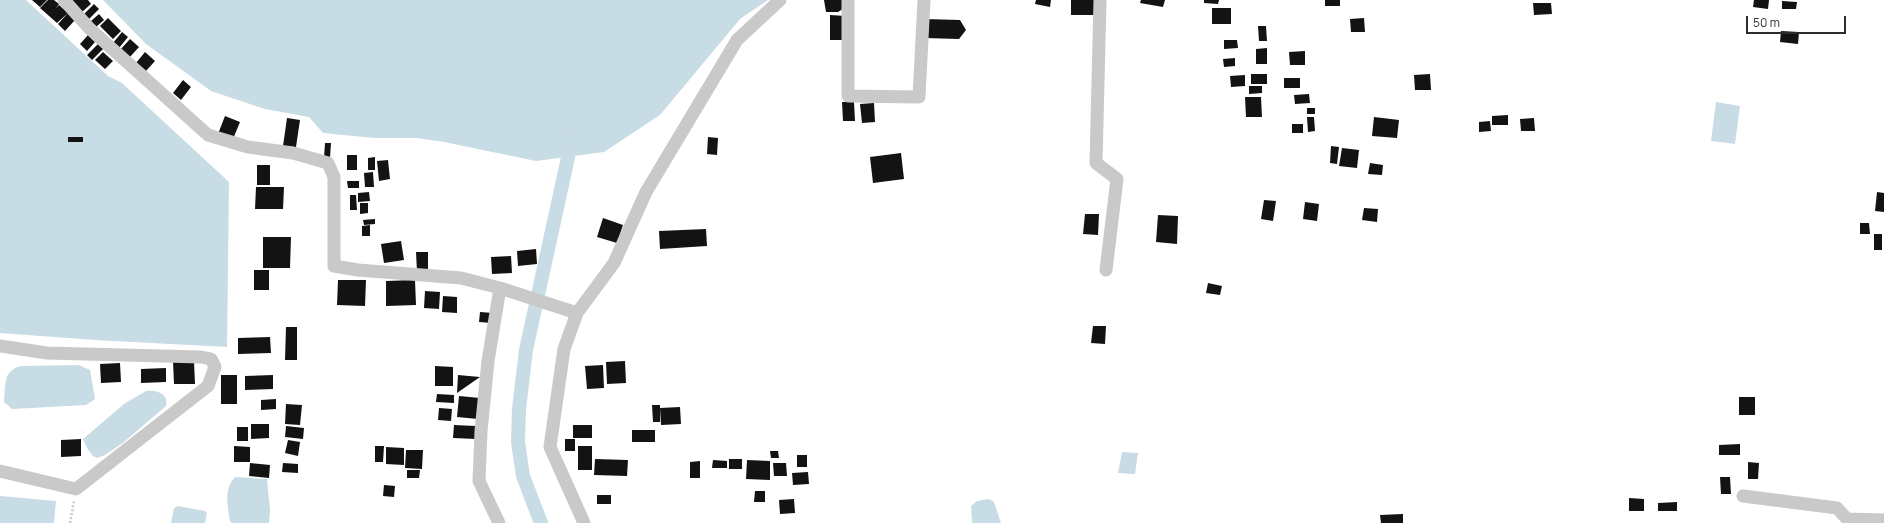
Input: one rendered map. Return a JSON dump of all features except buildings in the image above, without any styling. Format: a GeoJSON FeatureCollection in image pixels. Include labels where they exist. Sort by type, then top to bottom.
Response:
{"type":"FeatureCollection","features":[{"type":"Feature","properties":{"kind":"street"},"geometry":{"type":"LineString","coordinates":[[64,0],[89,28],[208,135],[248,147],[293,153],[328,163],[334,177],[334,266],[358,270],[461,278],[500,288],[578,314]]}},
{"type":"Feature","properties":{"kind":"street"},"geometry":{"type":"LineString","coordinates":[[584,523],[550,446],[564,349],[578,314],[614,263],[646,192],[737,40],[780,0]]}},
{"type":"Feature","properties":{"kind":"street"},"geometry":{"type":"LineString","coordinates":[[848,0],[848,96],[919,97],[924,0]]}},
{"type":"Feature","properties":{"kind":"street"},"geometry":{"type":"LineString","coordinates":[[1100,0],[1096,163],[1117,179],[1106,270]]}},
{"type":"Feature","properties":{"kind":"street"},"geometry":{"type":"LineString","coordinates":[[500,288],[488,361],[481,431],[479,481],[500,523]]}},
{"type":"Feature","properties":{"kind":"street"},"geometry":{"type":"LineString","coordinates":[[0,346],[47,353],[201,357],[211,359],[215,367],[208,386],[76,489],[0,471]]}},
{"type":"Feature","properties":{"kind":"street"},"geometry":{"type":"LineString","coordinates":[[1743,496],[1837,508],[1846,519],[1884,520]]}},
{"type":"Feature","properties":{"kind":"path"},"geometry":{"type":"LineString","coordinates":[[70,523],[76,489]]}},
{"type":"Feature","properties":{"kind":"water"},"geometry":{"type":"Polygon","coordinates":[[[0,0],[26,0],[108,76],[122,83],[229,182],[227,347],[0,333],[0,0]]]}},
{"type":"Feature","properties":{"kind":"water"},"geometry":{"type":"Polygon","coordinates":[[[103,0],[768,0],[740,19],[660,115],[604,152],[536,161],[417,138],[374,138],[323,133],[309,117],[265,109],[211,91],[146,44],[103,0]]]}},
{"type":"Feature","properties":{"kind":"water"},"geometry":{"type":"Polygon","coordinates":[[[1716,102],[1740,106],[1735,144],[1711,141],[1716,102]]]}},
{"type":"Feature","properties":{"kind":"water"},"geometry":{"type":"Polygon","coordinates":[[[79,365],[90,370],[95,399],[86,405],[12,409],[4,402],[6,380],[11,371],[15,368],[21,366],[79,365]]]}},
{"type":"Feature","properties":{"kind":"water"},"geometry":{"type":"Polygon","coordinates":[[[146,391],[154,391],[164,395],[166,398],[166,406],[124,442],[105,455],[97,458],[93,456],[83,439],[124,404],[146,391]]]}},
{"type":"Feature","properties":{"kind":"water"},"geometry":{"type":"Polygon","coordinates":[[[1122,452],[1138,453],[1135,474],[1118,473],[1122,452]]]}},
{"type":"Feature","properties":{"kind":"water"},"geometry":{"type":"Polygon","coordinates":[[[235,477],[267,479],[270,510],[269,523],[232,523],[230,521],[227,498],[229,487],[235,477]]]}},
{"type":"Feature","properties":{"kind":"water"},"geometry":{"type":"Polygon","coordinates":[[[0,496],[56,501],[54,523],[0,523],[0,496]]]}},
{"type":"Feature","properties":{"kind":"water"},"geometry":{"type":"Polygon","coordinates":[[[989,499],[994,502],[1001,523],[972,523],[971,506],[977,501],[989,499]]]}},
{"type":"Feature","properties":{"kind":"water"},"geometry":{"type":"Polygon","coordinates":[[[178,506],[205,511],[207,513],[205,523],[171,523],[174,508],[178,506]]]}},
{"type":"Feature","properties":{"kind":"waterway"},"geometry":{"type":"LineString","coordinates":[[541,523],[523,476],[518,442],[519,409],[526,350],[572,139]]}}]}
